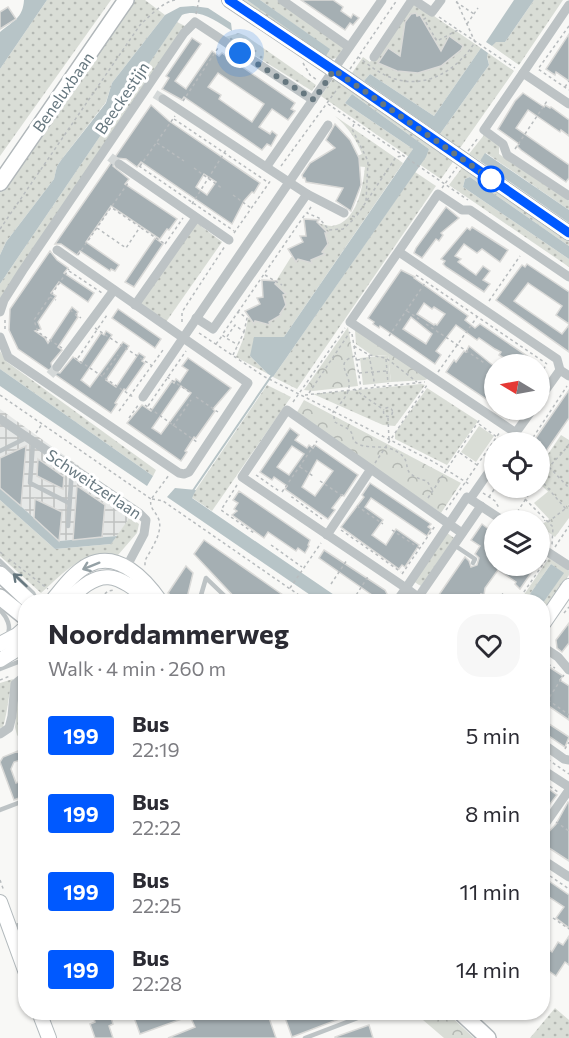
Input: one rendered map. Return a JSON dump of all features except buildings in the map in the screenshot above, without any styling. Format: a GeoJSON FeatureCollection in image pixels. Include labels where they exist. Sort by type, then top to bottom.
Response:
{"type":"FeatureCollection","features":[{"type":"Feature","properties":{"kind":"main road","name":"Beneluxbaan"},"geometry":{"type":"LineString","coordinates":[[0,183],[126,0]]}},
{"type":"Feature","properties":{"kind":"main road"},"geometry":{"type":"LineString","coordinates":[[0,574],[21,594]]}},
{"type":"Feature","properties":{"kind":"main road"},"geometry":{"type":"LineString","coordinates":[[0,597],[18,612]]}},
{"type":"Feature","properties":{"kind":"main road"},"geometry":{"type":"LineString","coordinates":[[469,1020],[488,1038]]}},
{"type":"Feature","properties":{"kind":"street"},"geometry":{"type":"LineString","coordinates":[[229,0],[569,233]]}},
{"type":"Feature","properties":{"kind":"street"},"geometry":{"type":"LineString","coordinates":[[282,0],[350,47]]}},
{"type":"Feature","properties":{"kind":"street"},"geometry":{"type":"LineString","coordinates":[[267,166],[382,0]]}},
{"type":"Feature","properties":{"kind":"street"},"geometry":{"type":"LineString","coordinates":[[374,57],[413,0],[432,12],[441,0]]}},
{"type":"Feature","properties":{"kind":"street"},"geometry":{"type":"LineString","coordinates":[[568,7],[484,130],[503,144],[507,155],[569,196]]}},
{"type":"Feature","properties":{"kind":"street","name":"Beeckestijn"},"geometry":{"type":"LineString","coordinates":[[0,312],[3,300],[43,241],[155,94],[184,33],[195,22],[314,100]]}},
{"type":"Feature","properties":{"kind":"street"},"geometry":{"type":"LineString","coordinates":[[523,73],[569,104]]}},
{"type":"Feature","properties":{"kind":"street"},"geometry":{"type":"LineString","coordinates":[[155,94],[307,194],[344,213]]}},
{"type":"Feature","properties":{"kind":"street"},"geometry":{"type":"LineString","coordinates":[[142,399],[160,372],[188,340],[186,325],[196,318],[328,125]]}},
{"type":"Feature","properties":{"kind":"street"},"geometry":{"type":"LineString","coordinates":[[119,164],[229,240]]}},
{"type":"Feature","properties":{"kind":"street"},"geometry":{"type":"LineString","coordinates":[[196,318],[213,329],[307,194]]}},
{"type":"Feature","properties":{"kind":"street"},"geometry":{"type":"LineString","coordinates":[[515,432],[350,322],[438,194],[462,210],[470,210],[569,277]]}},
{"type":"Feature","properties":{"kind":"street"},"geometry":{"type":"LineString","coordinates":[[135,304],[196,218]]}},
{"type":"Feature","properties":{"kind":"street"},"geometry":{"type":"LineString","coordinates":[[0,337],[8,357],[47,378],[173,470],[184,474],[189,472],[248,383],[43,241]]}},
{"type":"Feature","properties":{"kind":"street"},"geometry":{"type":"LineString","coordinates":[[399,252],[557,359],[560,370],[569,376]]}},
{"type":"Feature","properties":{"kind":"street"},"geometry":{"type":"LineString","coordinates":[[57,367],[68,352],[93,327],[114,290]]}},
{"type":"Feature","properties":{"kind":"street"},"geometry":{"type":"LineString","coordinates":[[550,384],[560,370]]}},
{"type":"Feature","properties":{"kind":"street"},"geometry":{"type":"LineString","coordinates":[[411,594],[406,588],[242,477],[287,410],[462,533]]}},
{"type":"Feature","properties":{"kind":"street","name":"Schweitzerlaan"},"geometry":{"type":"LineString","coordinates":[[0,419],[146,520],[144,534],[126,566]]}},
{"type":"Feature","properties":{"kind":"street"},"geometry":{"type":"LineString","coordinates":[[327,535],[371,469]]}},
{"type":"Feature","properties":{"kind":"street"},"geometry":{"type":"LineString","coordinates":[[402,594],[445,521],[469,498],[484,479]]}},
{"type":"Feature","properties":{"kind":"street"},"geometry":{"type":"LineString","coordinates":[[469,498],[489,510]]}},
{"type":"Feature","properties":{"kind":"street"},"geometry":{"type":"LineString","coordinates":[[420,594],[481,506]]}},
{"type":"Feature","properties":{"kind":"street"},"geometry":{"type":"LineString","coordinates":[[552,549],[569,566]]}},
{"type":"Feature","properties":{"kind":"street"},"geometry":{"type":"LineString","coordinates":[[62,594],[74,575],[98,562],[113,562],[126,566],[141,578],[154,594]]}},
{"type":"Feature","properties":{"kind":"street"},"geometry":{"type":"LineString","coordinates":[[119,584],[126,566]]}},
{"type":"Feature","properties":{"kind":"street"},"geometry":{"type":"LineString","coordinates":[[68,594],[98,578],[119,584],[137,594]]}},
{"type":"Feature","properties":{"kind":"street"},"geometry":{"type":"LineString","coordinates":[[550,614],[569,586]]}},
{"type":"Feature","properties":{"kind":"street"},"geometry":{"type":"LineString","coordinates":[[2,644],[18,633]]}},
{"type":"Feature","properties":{"kind":"street"},"geometry":{"type":"LineString","coordinates":[[0,660],[18,649]]}},
{"type":"Feature","properties":{"kind":"street"},"geometry":{"type":"LineString","coordinates":[[550,651],[558,657],[567,671]]}},
{"type":"Feature","properties":{"kind":"street"},"geometry":{"type":"LineString","coordinates":[[0,734],[9,728],[15,684],[18,682]]}},
{"type":"Feature","properties":{"kind":"street"},"geometry":{"type":"LineString","coordinates":[[550,750],[564,762],[552,776],[569,788],[550,818]]}},
{"type":"Feature","properties":{"kind":"street"},"geometry":{"type":"LineString","coordinates":[[550,865],[569,877]]}},
{"type":"Feature","properties":{"kind":"street"},"geometry":{"type":"LineString","coordinates":[[0,902],[18,951]]}},
{"type":"Feature","properties":{"kind":"street"},"geometry":{"type":"LineString","coordinates":[[42,1020],[48,1038]]}},
{"type":"Feature","properties":{"kind":"lane"},"geometry":{"type":"LineString","coordinates":[[0,451],[30,441],[30,483],[69,502]]}},
{"type":"Feature","properties":{"kind":"lane"},"geometry":{"type":"LineString","coordinates":[[68,526],[72,469]]}},
{"type":"Feature","properties":{"kind":"lane"},"geometry":{"type":"LineString","coordinates":[[454,545],[476,559],[473,563]]}},
{"type":"Feature","properties":{"kind":"lane"},"geometry":{"type":"LineString","coordinates":[[0,561],[33,594]]}},
{"type":"Feature","properties":{"kind":"lane"},"geometry":{"type":"LineString","coordinates":[[202,594],[206,578],[223,594]]}},
{"type":"Feature","properties":{"kind":"lane"},"geometry":{"type":"LineString","coordinates":[[0,610],[9,623],[9,632],[2,644]]}},
{"type":"Feature","properties":{"kind":"lane"},"geometry":{"type":"LineString","coordinates":[[0,669],[18,662]]}},
{"type":"Feature","properties":{"kind":"lane"},"geometry":{"type":"LineString","coordinates":[[0,810],[18,803]]}},
{"type":"Feature","properties":{"kind":"lane"},"geometry":{"type":"LineString","coordinates":[[9,927],[18,924]]}},
{"type":"Feature","properties":{"kind":"lane"},"geometry":{"type":"LineString","coordinates":[[305,1038],[352,1020]]}},
{"type":"Feature","properties":{"kind":"path"},"geometry":{"type":"LineString","coordinates":[[0,229],[140,25],[153,12],[169,1],[175,0]]}},
{"type":"Feature","properties":{"kind":"path"},"geometry":{"type":"LineString","coordinates":[[196,17],[199,0]]}},
{"type":"Feature","properties":{"kind":"path"},"geometry":{"type":"LineString","coordinates":[[397,0],[358,57],[394,79],[426,80],[451,69],[462,60],[475,42]]}},
{"type":"Feature","properties":{"kind":"path"},"geometry":{"type":"LineString","coordinates":[[456,1],[475,42]]}},
{"type":"Feature","properties":{"kind":"path"},"geometry":{"type":"LineString","coordinates":[[456,1],[474,14]]}},
{"type":"Feature","properties":{"kind":"path"},"geometry":{"type":"LineString","coordinates":[[466,24],[478,8]]}},
{"type":"Feature","properties":{"kind":"path"},"geometry":{"type":"LineString","coordinates":[[458,30],[437,41],[424,19],[432,12],[523,73]]}},
{"type":"Feature","properties":{"kind":"path"},"geometry":{"type":"LineString","coordinates":[[569,26],[538,69],[569,90]]}},
{"type":"Feature","properties":{"kind":"path"},"geometry":{"type":"LineString","coordinates":[[222,41],[139,166],[235,231]]}},
{"type":"Feature","properties":{"kind":"path"},"geometry":{"type":"LineString","coordinates":[[565,87],[569,81]]}},
{"type":"Feature","properties":{"kind":"path"},"geometry":{"type":"LineString","coordinates":[[510,157],[552,92]]}},
{"type":"Feature","properties":{"kind":"path"},"geometry":{"type":"LineString","coordinates":[[334,94],[251,208],[182,312],[186,325],[265,376],[447,470],[484,494]]}},
{"type":"Feature","properties":{"kind":"path"},"geometry":{"type":"LineString","coordinates":[[327,104],[445,184],[484,130]]}},
{"type":"Feature","properties":{"kind":"path"},"geometry":{"type":"LineString","coordinates":[[173,118],[269,183]]}},
{"type":"Feature","properties":{"kind":"path"},"geometry":{"type":"LineString","coordinates":[[355,123],[352,129],[368,161],[366,203]]}},
{"type":"Feature","properties":{"kind":"path"},"geometry":{"type":"LineString","coordinates":[[156,142],[184,161]]}},
{"type":"Feature","properties":{"kind":"path"},"geometry":{"type":"LineString","coordinates":[[111,208],[165,244],[231,143]]}},
{"type":"Feature","properties":{"kind":"path"},"geometry":{"type":"LineString","coordinates":[[307,213],[320,218],[329,230],[343,229],[356,217],[396,157],[403,156]]}},
{"type":"Feature","properties":{"kind":"path"},"geometry":{"type":"LineString","coordinates":[[194,168],[224,189]]}},
{"type":"Feature","properties":{"kind":"path"},"geometry":{"type":"LineString","coordinates":[[134,174],[34,320],[35,326],[38,332],[131,395],[142,399],[147,407],[205,448]]}},
{"type":"Feature","properties":{"kind":"path"},"geometry":{"type":"LineString","coordinates":[[233,195],[251,208]]}},
{"type":"Feature","properties":{"kind":"path"},"geometry":{"type":"LineString","coordinates":[[216,345],[317,198]]}},
{"type":"Feature","properties":{"kind":"path"},"geometry":{"type":"LineString","coordinates":[[344,213],[356,217]]}},
{"type":"Feature","properties":{"kind":"path"},"geometry":{"type":"LineString","coordinates":[[97,228],[126,248],[141,227]]}},
{"type":"Feature","properties":{"kind":"path"},"geometry":{"type":"LineString","coordinates":[[264,274],[282,285]]}},
{"type":"Feature","properties":{"kind":"path"},"geometry":{"type":"LineString","coordinates":[[384,344],[426,282],[532,354]]}},
{"type":"Feature","properties":{"kind":"path"},"geometry":{"type":"LineString","coordinates":[[50,297],[56,300]]}},
{"type":"Feature","properties":{"kind":"path"},"geometry":{"type":"LineString","coordinates":[[70,310],[190,393]]}},
{"type":"Feature","properties":{"kind":"path"},"geometry":{"type":"LineString","coordinates":[[407,310],[419,319]]}},
{"type":"Feature","properties":{"kind":"path"},"geometry":{"type":"LineString","coordinates":[[78,359],[93,327],[110,311]]}},
{"type":"Feature","properties":{"kind":"path"},"geometry":{"type":"LineString","coordinates":[[233,356],[244,333],[247,318],[238,312]]}},
{"type":"Feature","properties":{"kind":"path"},"geometry":{"type":"LineString","coordinates":[[287,410],[350,322]]}},
{"type":"Feature","properties":{"kind":"path"},"geometry":{"type":"LineString","coordinates":[[231,323],[244,333]]}},
{"type":"Feature","properties":{"kind":"path"},"geometry":{"type":"LineString","coordinates":[[426,324],[484,363]]}},
{"type":"Feature","properties":{"kind":"path"},"geometry":{"type":"LineString","coordinates":[[226,338],[235,325]]}},
{"type":"Feature","properties":{"kind":"path"},"geometry":{"type":"LineString","coordinates":[[309,393],[351,331],[361,388]]}},
{"type":"Feature","properties":{"kind":"path"},"geometry":{"type":"LineString","coordinates":[[222,335],[238,345]]}},
{"type":"Feature","properties":{"kind":"path"},"geometry":{"type":"LineString","coordinates":[[119,411],[131,395],[160,372],[188,340]]}},
{"type":"Feature","properties":{"kind":"path"},"geometry":{"type":"LineString","coordinates":[[354,346],[370,356]]}},
{"type":"Feature","properties":{"kind":"path"},"geometry":{"type":"LineString","coordinates":[[147,407],[160,372],[165,349]]}},
{"type":"Feature","properties":{"kind":"path"},"geometry":{"type":"LineString","coordinates":[[103,376],[118,354]]}},
{"type":"Feature","properties":{"kind":"path"},"geometry":{"type":"LineString","coordinates":[[355,356],[347,359],[344,364],[349,379],[349,389],[334,411],[335,422],[350,430],[354,441],[359,445],[385,446],[399,453],[404,457],[408,472],[412,477],[427,481],[433,491]]}},
{"type":"Feature","properties":{"kind":"path"},"geometry":{"type":"LineString","coordinates":[[356,360],[370,356],[386,358],[418,383]]}},
{"type":"Feature","properties":{"kind":"path"},"geometry":{"type":"LineString","coordinates":[[370,356],[375,387]]}},
{"type":"Feature","properties":{"kind":"path"},"geometry":{"type":"LineString","coordinates":[[386,358],[389,386]]}},
{"type":"Feature","properties":{"kind":"path"},"geometry":{"type":"LineString","coordinates":[[358,373],[387,371]]}},
{"type":"Feature","properties":{"kind":"path"},"geometry":{"type":"LineString","coordinates":[[304,395],[429,382],[371,469]]}},
{"type":"Feature","properties":{"kind":"path"},"geometry":{"type":"LineString","coordinates":[[536,432],[569,382]]}},
{"type":"Feature","properties":{"kind":"path"},"geometry":{"type":"LineString","coordinates":[[353,389],[384,410],[384,415],[388,417],[389,440]]}},
{"type":"Feature","properties":{"kind":"path"},"geometry":{"type":"LineString","coordinates":[[196,397],[225,417]]}},
{"type":"Feature","properties":{"kind":"path"},"geometry":{"type":"LineString","coordinates":[[129,418],[142,399]]}},
{"type":"Feature","properties":{"kind":"path"},"geometry":{"type":"LineString","coordinates":[[173,426],[191,400]]}},
{"type":"Feature","properties":{"kind":"path"},"geometry":{"type":"LineString","coordinates":[[384,410],[388,408],[392,410],[392,414],[388,417]]}},
{"type":"Feature","properties":{"kind":"path"},"geometry":{"type":"LineString","coordinates":[[500,432],[508,420]]}},
{"type":"Feature","properties":{"kind":"path"},"geometry":{"type":"LineString","coordinates":[[30,441],[42,423]]}},
{"type":"Feature","properties":{"kind":"path"},"geometry":{"type":"LineString","coordinates":[[423,506],[478,423],[491,432]]}},
{"type":"Feature","properties":{"kind":"path"},"geometry":{"type":"LineString","coordinates":[[277,500],[322,434]]}},
{"type":"Feature","properties":{"kind":"path"},"geometry":{"type":"LineString","coordinates":[[550,465],[559,458],[569,444]]}},
{"type":"Feature","properties":{"kind":"path"},"geometry":{"type":"LineString","coordinates":[[459,452],[477,465]]}},
{"type":"Feature","properties":{"kind":"path"},"geometry":{"type":"LineString","coordinates":[[397,582],[420,549],[445,521],[484,455]]}},
{"type":"Feature","properties":{"kind":"path"},"geometry":{"type":"LineString","coordinates":[[299,467],[313,476]]}},
{"type":"Feature","properties":{"kind":"path"},"geometry":{"type":"LineString","coordinates":[[550,468],[569,488]]}},
{"type":"Feature","properties":{"kind":"path"},"geometry":{"type":"LineString","coordinates":[[173,470],[151,499],[163,501],[298,594]]}},
{"type":"Feature","properties":{"kind":"path"},"geometry":{"type":"LineString","coordinates":[[242,477],[221,510],[254,533]]}},
{"type":"Feature","properties":{"kind":"path"},"geometry":{"type":"LineString","coordinates":[[550,490],[566,508]]}},
{"type":"Feature","properties":{"kind":"path"},"geometry":{"type":"LineString","coordinates":[[286,507],[292,497],[322,519]]}},
{"type":"Feature","properties":{"kind":"path"},"geometry":{"type":"LineString","coordinates":[[490,498],[500,508]]}},
{"type":"Feature","properties":{"kind":"path"},"geometry":{"type":"LineString","coordinates":[[518,510],[525,499],[537,510]]}},
{"type":"Feature","properties":{"kind":"path"},"geometry":{"type":"LineString","coordinates":[[550,518],[569,506]]}},
{"type":"Feature","properties":{"kind":"path"},"geometry":{"type":"LineString","coordinates":[[550,524],[553,527],[552,549]]}},
{"type":"Feature","properties":{"kind":"path"},"geometry":{"type":"LineString","coordinates":[[333,525],[380,557]]}},
{"type":"Feature","properties":{"kind":"path"},"geometry":{"type":"LineString","coordinates":[[522,594],[569,526]]}},
{"type":"Feature","properties":{"kind":"path"},"geometry":{"type":"LineString","coordinates":[[392,530],[420,549]]}},
{"type":"Feature","properties":{"kind":"path"},"geometry":{"type":"LineString","coordinates":[[290,588],[327,535]]}},
{"type":"Feature","properties":{"kind":"path"},"geometry":{"type":"LineString","coordinates":[[271,545],[303,569]]}},
{"type":"Feature","properties":{"kind":"path"},"geometry":{"type":"LineString","coordinates":[[0,552],[20,570],[37,579],[52,594]]}},
{"type":"Feature","properties":{"kind":"path"},"geometry":{"type":"LineString","coordinates":[[331,585],[352,552]]}},
{"type":"Feature","properties":{"kind":"path"},"geometry":{"type":"LineString","coordinates":[[357,594],[375,567]]}},
{"type":"Feature","properties":{"kind":"path"},"geometry":{"type":"LineString","coordinates":[[105,594],[119,584]]}},
{"type":"Feature","properties":{"kind":"path"},"geometry":{"type":"LineString","coordinates":[[550,664],[567,671],[550,697]]}},
{"type":"Feature","properties":{"kind":"path"},"geometry":{"type":"LineString","coordinates":[[550,701],[569,715]]}},
{"type":"Feature","properties":{"kind":"path"},"geometry":{"type":"LineString","coordinates":[[564,762],[569,774]]}},
{"type":"Feature","properties":{"kind":"path"},"geometry":{"type":"LineString","coordinates":[[550,818],[569,831]]}},
{"type":"Feature","properties":{"kind":"path"},"geometry":{"type":"LineString","coordinates":[[550,876],[569,889]]}},
{"type":"Feature","properties":{"kind":"path"},"geometry":{"type":"LineString","coordinates":[[553,918],[569,928]]}},
{"type":"Feature","properties":{"kind":"shaded area"},"geometry":{"type":"Polygon","coordinates":[[[24,0],[47,0],[0,69],[0,32],[22,11],[24,0]]]}},
{"type":"Feature","properties":{"kind":"shaded area"},"geometry":{"type":"Polygon","coordinates":[[[247,0],[260,0],[330,49],[326,56],[247,0]]]}},
{"type":"Feature","properties":{"kind":"shaded area"},"geometry":{"type":"Polygon","coordinates":[[[514,0],[534,0],[505,42],[496,42],[492,46],[486,42],[514,0]]]}},
{"type":"Feature","properties":{"kind":"shaded area"},"geometry":{"type":"Polygon","coordinates":[[[180,7],[208,8],[231,23],[232,31],[202,15],[189,13],[182,15],[0,284],[0,255],[6,242],[54,179],[57,166],[62,159],[106,103],[112,83],[165,15],[180,7]]]}},
{"type":"Feature","properties":{"kind":"shaded area"},"geometry":{"type":"Polygon","coordinates":[[[481,48],[488,53],[489,65],[440,134],[364,81],[370,74],[434,116],[481,48]]]}},
{"type":"Feature","properties":{"kind":"shaded area"},"geometry":{"type":"Polygon","coordinates":[[[352,94],[429,149],[426,157],[273,377],[250,356],[254,337],[284,337],[413,149],[345,103],[352,94]]]}},
{"type":"Feature","properties":{"kind":"shaded area"},"geometry":{"type":"Polygon","coordinates":[[[485,153],[569,210],[569,223],[480,161],[485,153]]]}},
{"type":"Feature","properties":{"kind":"shaded area"},"geometry":{"type":"Polygon","coordinates":[[[470,177],[569,246],[569,259],[463,187],[465,179],[470,177]]]}},
{"type":"Feature","properties":{"kind":"shaded area"},"geometry":{"type":"Polygon","coordinates":[[[0,369],[153,476],[147,486],[0,386],[0,369]]]}},
{"type":"Feature","properties":{"kind":"shaded area"},"geometry":{"type":"Polygon","coordinates":[[[0,409],[137,508],[117,536],[59,541],[0,487],[0,409]]]}},
{"type":"Feature","properties":{"kind":"shaded area"},"geometry":{"type":"Polygon","coordinates":[[[0,487],[59,541],[117,536],[111,544],[55,549],[0,500],[0,487]]]}},
{"type":"Feature","properties":{"kind":"shaded area"},"geometry":{"type":"Polygon","coordinates":[[[175,488],[196,490],[192,498],[333,594],[309,594],[167,497],[175,488]]]}},
{"type":"Feature","properties":{"kind":"shaded area"},"geometry":{"type":"Polygon","coordinates":[[[551,564],[564,573],[549,594],[530,594],[543,576],[550,576],[551,564]]]}},
{"type":"Feature","properties":{"kind":"green space"},"geometry":{"type":"Polygon","coordinates":[[[47,0],[111,0],[0,156],[0,69],[47,0]]]}},
{"type":"Feature","properties":{"kind":"green space"},"geometry":{"type":"Polygon","coordinates":[[[130,0],[145,0],[165,15],[112,83],[106,102],[57,166],[54,179],[6,242],[0,255],[0,191],[130,0]]]}},
{"type":"Feature","properties":{"kind":"green space"},"geometry":{"type":"Polygon","coordinates":[[[238,0],[247,0],[326,55],[329,49],[260,0],[277,0],[344,47],[337,58],[325,61],[238,0]]]}},
{"type":"Feature","properties":{"kind":"green space"},"geometry":{"type":"Polygon","coordinates":[[[534,0],[563,0],[519,65],[492,46],[496,41],[505,42],[534,0]]]}},
{"type":"Feature","properties":{"kind":"green space"},"geometry":{"type":"Polygon","coordinates":[[[412,1],[481,48],[434,116],[370,74],[364,81],[352,73],[363,57],[370,62],[412,1]]]}},
{"type":"Feature","properties":{"kind":"green space"},"geometry":{"type":"Polygon","coordinates":[[[177,22],[185,26],[0,299],[0,284],[177,22]]]}},
{"type":"Feature","properties":{"kind":"green space"},"geometry":{"type":"Polygon","coordinates":[[[239,33],[316,85],[312,91],[225,37],[239,33]]]}},
{"type":"Feature","properties":{"kind":"green space"},"geometry":{"type":"Polygon","coordinates":[[[488,53],[514,71],[460,148],[440,134],[489,65],[488,53]]]}},
{"type":"Feature","properties":{"kind":"green space"},"geometry":{"type":"Polygon","coordinates":[[[335,76],[455,159],[441,179],[419,164],[429,149],[352,94],[345,103],[413,149],[409,157],[321,96],[335,76]]]}},
{"type":"Feature","properties":{"kind":"green space"},"geometry":{"type":"Polygon","coordinates":[[[335,116],[403,163],[284,337],[250,356],[268,374],[236,357],[248,318],[267,322],[271,289],[291,257],[304,260],[320,225],[318,223],[332,226],[347,218],[353,211],[363,184],[365,167],[354,166],[352,158],[362,154],[344,124],[335,116]]]}},
{"type":"Feature","properties":{"kind":"green space"},"geometry":{"type":"Polygon","coordinates":[[[484,135],[499,145],[499,154],[569,201],[569,210],[486,153],[480,161],[469,154],[484,135]]]}},
{"type":"Feature","properties":{"kind":"green space"},"geometry":{"type":"Polygon","coordinates":[[[464,165],[569,240],[569,246],[470,177],[465,179],[463,187],[569,259],[569,267],[449,185],[464,165]]]}},
{"type":"Feature","properties":{"kind":"green space"},"geometry":{"type":"Polygon","coordinates":[[[415,172],[436,186],[297,389],[273,377],[415,172]]]}},
{"type":"Feature","properties":{"kind":"green space"},"geometry":{"type":"Polygon","coordinates":[[[197,223],[222,242],[166,322],[140,304],[197,223]]]}},
{"type":"Feature","properties":{"kind":"green space"},"geometry":{"type":"Polygon","coordinates":[[[348,327],[358,386],[304,390],[348,327]]]}},
{"type":"Feature","properties":{"kind":"green space"},"geometry":{"type":"Polygon","coordinates":[[[355,330],[430,378],[391,382],[388,355],[373,356],[356,344],[355,330]]]}},
{"type":"Feature","properties":{"kind":"green space"},"geometry":{"type":"Polygon","coordinates":[[[0,351],[7,362],[156,470],[153,476],[0,369],[0,351]]]}},
{"type":"Feature","properties":{"kind":"green space"},"geometry":{"type":"Polygon","coordinates":[[[388,355],[391,382],[363,385],[360,358],[388,355]]]}},
{"type":"Feature","properties":{"kind":"green space"},"geometry":{"type":"Polygon","coordinates":[[[267,385],[291,397],[212,511],[191,497],[267,385]]]}},
{"type":"Feature","properties":{"kind":"green space"},"geometry":{"type":"Polygon","coordinates":[[[425,385],[395,426],[383,425],[313,394],[425,385]]]}},
{"type":"Feature","properties":{"kind":"green space"},"geometry":{"type":"Polygon","coordinates":[[[427,388],[478,421],[447,465],[395,439],[395,433],[427,388]]]}},
{"type":"Feature","properties":{"kind":"green space"},"geometry":{"type":"Polygon","coordinates":[[[304,400],[461,483],[441,513],[296,414],[304,400]]]}},
{"type":"Feature","properties":{"kind":"green space"},"geometry":{"type":"Polygon","coordinates":[[[479,426],[488,432],[484,432],[484,450],[476,462],[461,452],[479,426]]]}},
{"type":"Feature","properties":{"kind":"green space"},"geometry":{"type":"Polygon","coordinates":[[[561,435],[569,440],[569,504],[565,508],[550,494],[550,451],[561,435]]]}},
{"type":"Feature","properties":{"kind":"green space"},"geometry":{"type":"Polygon","coordinates":[[[550,490],[567,508],[550,520],[550,510],[541,510],[534,503],[540,498],[550,498],[550,490]]]}},
{"type":"Feature","properties":{"kind":"green space"},"geometry":{"type":"Polygon","coordinates":[[[0,500],[55,549],[111,544],[130,517],[139,524],[137,533],[118,555],[104,555],[83,560],[67,570],[41,593],[0,556],[0,500]]]}},
{"type":"Feature","properties":{"kind":"green space"},"geometry":{"type":"Polygon","coordinates":[[[569,504],[569,518],[555,537],[550,533],[550,518],[569,504]]]}},
{"type":"Feature","properties":{"kind":"green space"},"geometry":{"type":"Polygon","coordinates":[[[446,532],[454,538],[421,586],[413,581],[446,532]]]}},
{"type":"Feature","properties":{"kind":"green space"},"geometry":{"type":"Polygon","coordinates":[[[550,559],[569,571],[569,575],[550,603],[549,594],[563,573],[551,564],[550,559]]]}},
{"type":"Feature","properties":{"kind":"green space"},"geometry":{"type":"Polygon","coordinates":[[[537,576],[543,576],[530,594],[524,594],[537,576]]]}},
{"type":"Feature","properties":{"kind":"green space"},"geometry":{"type":"Polygon","coordinates":[[[13,679],[5,721],[3,727],[0,728],[0,683],[13,679]]]}},
{"type":"Feature","properties":{"kind":"green space"},"geometry":{"type":"Polygon","coordinates":[[[18,701],[18,736],[15,727],[18,701]]]}},
{"type":"Feature","properties":{"kind":"green space"},"geometry":{"type":"Polygon","coordinates":[[[555,1008],[569,1020],[569,1038],[530,1038],[545,1020],[550,1020],[550,1014],[555,1008]]]}},
{"type":"Feature","properties":{"kind":"green space"},"geometry":{"type":"Polygon","coordinates":[[[423,1020],[455,1020],[474,1038],[444,1038],[423,1020]]]}},
{"type":"Feature","properties":{"kind":"waterway"},"geometry":{"type":"LineString","coordinates":[[192,492],[272,375]]}},
{"type":"Feature","properties":{"kind":"tunnel"},"geometry":{"type":"LineString","coordinates":[[155,94],[163,99]]}},
{"type":"Feature","properties":{"kind":"tunnel"},"geometry":{"type":"LineString","coordinates":[[110,157],[119,164]]}},
{"type":"Feature","properties":{"kind":"tunnel"},"geometry":{"type":"LineString","coordinates":[[50,375],[57,367]]}},
{"type":"Feature","properties":{"kind":"bus line","name":"199"},"geometry":{"type":"LineString","coordinates":[[229,0],[569,233]]}},
{"type":"Feature","properties":{"kind":"route"},"geometry":{"type":"LineString","coordinates":[[240,53],[314,100],[334,70],[491,179]]}}]}
